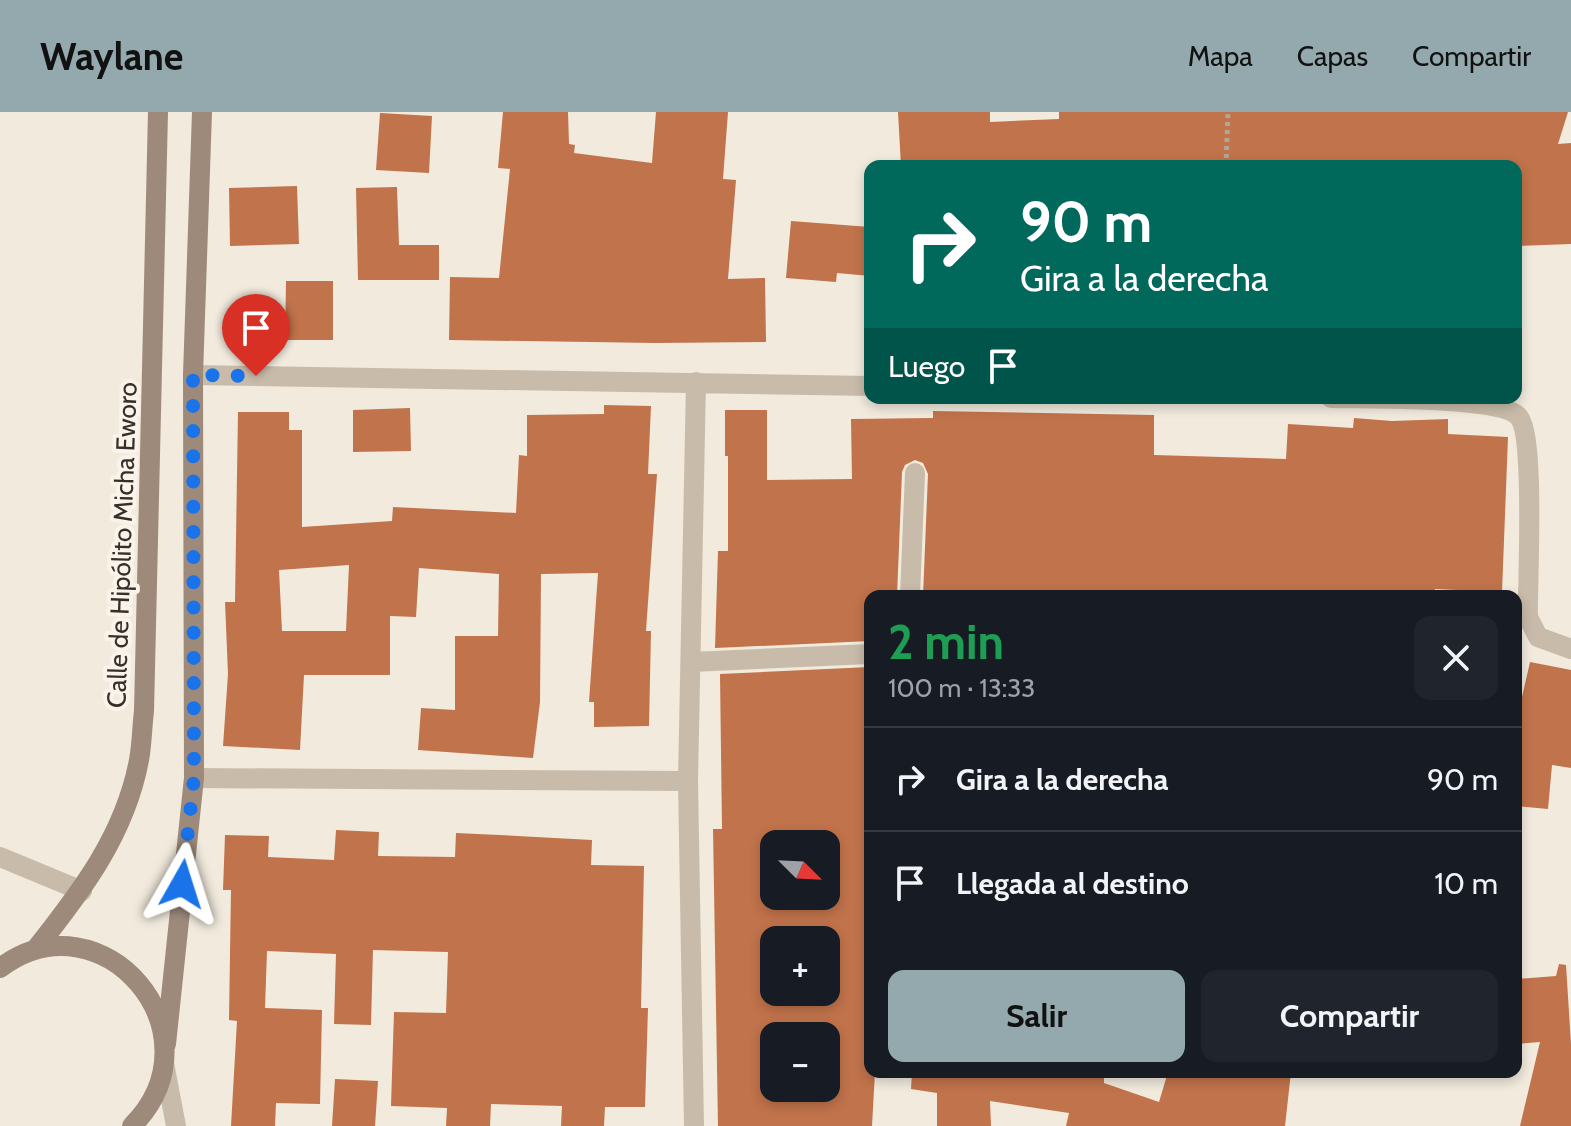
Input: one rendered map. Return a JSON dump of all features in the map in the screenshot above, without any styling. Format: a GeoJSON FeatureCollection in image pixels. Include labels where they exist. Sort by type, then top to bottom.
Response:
{"type":"FeatureCollection","features":[{"type":"Feature","properties":{"kind":"main road","name":"Calle de Hipólito Micha Eworo"},"geometry":{"type":"LineString","coordinates":[[35,950],[99,865],[126,803],[139,761],[143,723],[158,112]]}},
{"type":"Feature","properties":{"kind":"main road"},"geometry":{"type":"LineString","coordinates":[[132,1126],[155,1095],[165,1054],[194,778],[193,375],[202,112]]}},
{"type":"Feature","properties":{"kind":"main road"},"geometry":{"type":"LineString","coordinates":[[2,964],[35,950],[63,947],[90,951],[123,967],[148,994],[157,1010],[165,1054]]}},
{"type":"Feature","properties":{"kind":"street"},"geometry":{"type":"LineString","coordinates":[[193,375],[864,386]]}},
{"type":"Feature","properties":{"kind":"street"},"geometry":{"type":"LineString","coordinates":[[694,1126],[688,781],[696,382]]}},
{"type":"Feature","properties":{"kind":"street"},"geometry":{"type":"LineString","coordinates":[[1473,404],[1501,407],[1522,419],[1528,449],[1528,617],[1538,637],[1571,649]]}},
{"type":"Feature","properties":{"kind":"street"},"geometry":{"type":"LineString","coordinates":[[910,590],[915,473]]}},
{"type":"Feature","properties":{"kind":"street"},"geometry":{"type":"LineString","coordinates":[[691,662],[864,654]]}},
{"type":"Feature","properties":{"kind":"street"},"geometry":{"type":"LineString","coordinates":[[194,778],[688,781]]}},
{"type":"Feature","properties":{"kind":"street"},"geometry":{"type":"LineString","coordinates":[[0,857],[82,891]]}},
{"type":"Feature","properties":{"kind":"street"},"geometry":{"type":"LineString","coordinates":[[165,1054],[176,1126]]}},
{"type":"Feature","properties":{"kind":"path"},"geometry":{"type":"LineString","coordinates":[[1226,160],[1228,112]]}},
{"type":"Feature","properties":{"kind":"building"},"geometry":{"type":"Polygon","coordinates":[[[503,112],[568,112],[569,144],[575,145],[574,153],[652,163],[656,112],[728,112],[723,179],[736,180],[728,279],[765,278],[766,342],[449,340],[450,277],[499,278],[510,169],[498,168],[503,112]]]}},
{"type":"Feature","properties":{"kind":"building"},"geometry":{"type":"Polygon","coordinates":[[[898,112],[990,112],[990,122],[1059,119],[1059,112],[1568,112],[1558,144],[1571,143],[1571,244],[1522,246],[1522,160],[901,160],[898,112]]]}},
{"type":"Feature","properties":{"kind":"building"},"geometry":{"type":"Polygon","coordinates":[[[380,113],[432,116],[429,173],[376,170],[380,113]]]}},
{"type":"Feature","properties":{"kind":"building"},"geometry":{"type":"Polygon","coordinates":[[[297,186],[299,244],[230,246],[229,188],[297,186]]]}},
{"type":"Feature","properties":{"kind":"building"},"geometry":{"type":"Polygon","coordinates":[[[397,187],[399,245],[439,245],[439,280],[358,280],[356,188],[397,187]]]}},
{"type":"Feature","properties":{"kind":"building"},"geometry":{"type":"Polygon","coordinates":[[[791,221],[864,227],[864,275],[837,273],[836,282],[786,278],[791,221]]]}},
{"type":"Feature","properties":{"kind":"building"},"geometry":{"type":"Polygon","coordinates":[[[286,281],[333,281],[333,340],[285,340],[286,281]]]}},
{"type":"Feature","properties":{"kind":"building"},"geometry":{"type":"Polygon","coordinates":[[[604,405],[651,406],[648,474],[657,474],[646,631],[651,631],[649,726],[594,727],[594,702],[589,702],[598,573],[541,574],[540,702],[533,758],[418,750],[421,708],[455,710],[455,636],[498,636],[499,574],[419,568],[416,617],[390,616],[390,675],[304,675],[300,750],[223,746],[228,674],[225,602],[235,602],[238,412],[289,412],[289,430],[302,430],[302,527],[392,521],[393,507],[516,513],[519,455],[527,456],[527,415],[604,414],[604,405]],[[349,565],[279,570],[282,631],[346,631],[349,565]]]}},
{"type":"Feature","properties":{"kind":"building"},"geometry":{"type":"Polygon","coordinates":[[[410,408],[411,451],[353,452],[353,410],[410,408]]]}},
{"type":"Feature","properties":{"kind":"building"},"geometry":{"type":"Polygon","coordinates":[[[725,410],[767,410],[767,480],[852,479],[851,419],[933,418],[933,411],[1154,415],[1154,455],[1286,459],[1288,424],[1353,428],[1354,418],[1392,421],[1448,419],[1448,434],[1508,437],[1502,590],[923,590],[928,474],[923,463],[915,460],[905,465],[902,472],[897,590],[864,590],[864,641],[715,648],[718,551],[728,551],[728,456],[725,456],[725,410]]]}},
{"type":"Feature","properties":{"kind":"building"},"geometry":{"type":"Polygon","coordinates":[[[1530,662],[1571,670],[1571,768],[1552,765],[1548,809],[1522,807],[1522,697],[1530,662]]]}},
{"type":"Feature","properties":{"kind":"building"},"geometry":{"type":"Polygon","coordinates":[[[864,667],[864,1078],[875,1078],[872,1126],[718,1126],[713,829],[722,829],[720,674],[864,667]]]}},
{"type":"Feature","properties":{"kind":"building"},"geometry":{"type":"Polygon","coordinates":[[[336,830],[379,832],[378,856],[455,857],[456,833],[592,840],[591,865],[644,866],[641,1008],[648,1008],[645,1107],[605,1107],[604,1126],[561,1126],[562,1106],[491,1104],[490,1126],[446,1126],[447,1108],[391,1106],[394,1012],[446,1013],[448,952],[373,950],[371,1025],[334,1024],[336,954],[267,951],[265,1008],[322,1010],[320,1104],[276,1103],[275,1126],[231,1126],[237,1021],[229,1020],[231,890],[223,890],[225,835],[269,836],[268,857],[334,860],[336,830]]]}},
{"type":"Feature","properties":{"kind":"building"},"geometry":{"type":"Polygon","coordinates":[[[1559,964],[1566,965],[1571,1044],[1571,1126],[1520,1126],[1540,1042],[1522,1044],[1522,979],[1556,976],[1559,964]]]}},
{"type":"Feature","properties":{"kind":"building"},"geometry":{"type":"Polygon","coordinates":[[[912,1078],[1104,1078],[1104,1083],[1159,1102],[1166,1078],[1290,1078],[1285,1126],[1066,1126],[1069,1113],[990,1101],[991,1126],[937,1126],[937,1093],[911,1089],[912,1078]]]}},
{"type":"Feature","properties":{"kind":"building"},"geometry":{"type":"Polygon","coordinates":[[[335,1079],[378,1081],[375,1126],[332,1126],[335,1079]]]}},
{"type":"Feature","properties":{"kind":"route"},"geometry":{"type":"LineString","coordinates":[[182,884],[194,778],[193,375],[256,376]]}}]}
